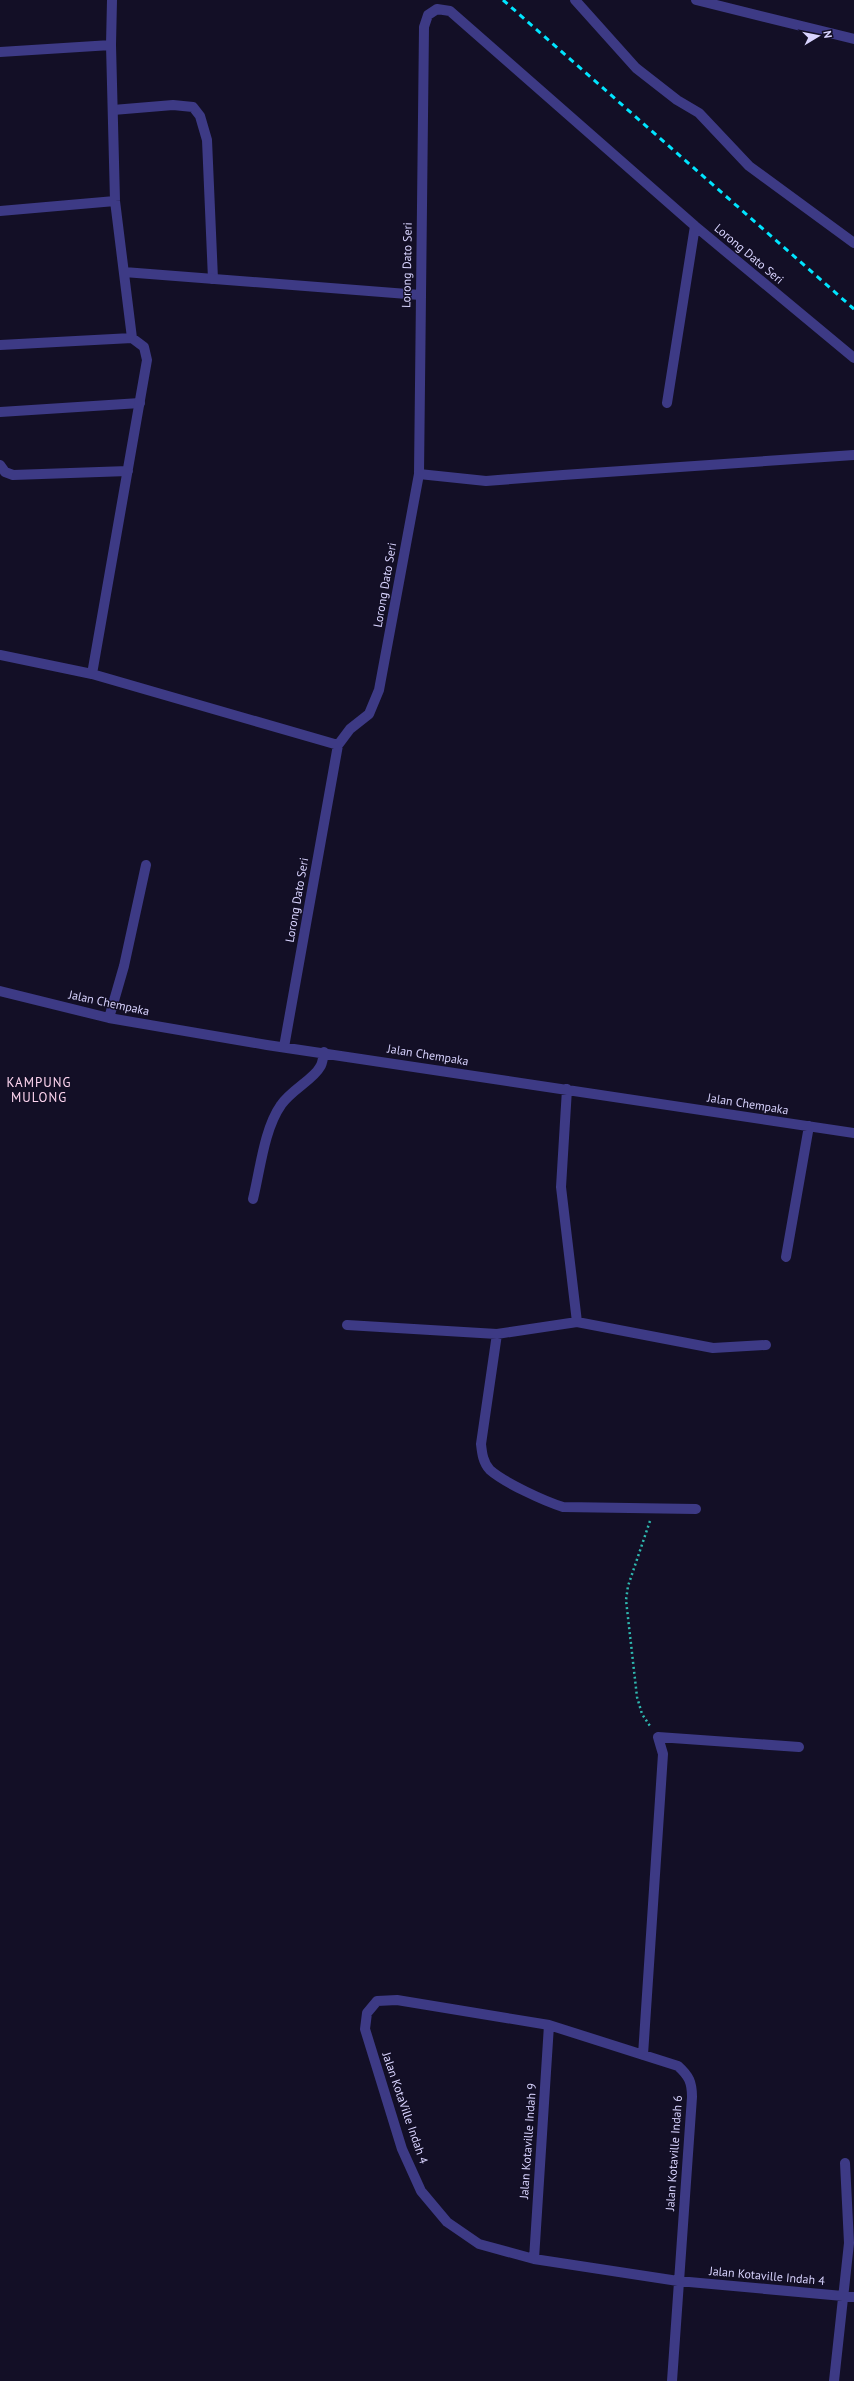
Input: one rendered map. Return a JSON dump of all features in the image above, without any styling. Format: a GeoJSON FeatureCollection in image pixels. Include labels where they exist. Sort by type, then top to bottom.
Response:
{"type":"FeatureCollection","features":[{"type":"Feature","properties":{"kind":"street"},"geometry":{"type":"LineString","coordinates":[[112,0],[111,45],[115,202],[132,338]]}},
{"type":"Feature","properties":{"kind":"street"},"geometry":{"type":"LineString","coordinates":[[575,0],[636,68],[677,100],[699,113],[749,166],[854,243]]}},
{"type":"Feature","properties":{"kind":"street"},"geometry":{"type":"LineString","coordinates":[[696,0],[721,3],[854,39]]}},
{"type":"Feature","properties":{"kind":"street","name":"Lorong Dato Seri"},"geometry":{"type":"LineString","coordinates":[[284,1047],[338,745],[350,729],[369,714],[379,690],[419,474],[424,26],[428,15],[437,9],[450,11],[695,226],[854,358]]}},
{"type":"Feature","properties":{"kind":"street"},"geometry":{"type":"LineString","coordinates":[[0,52],[111,45]]}},
{"type":"Feature","properties":{"kind":"street"},"geometry":{"type":"LineString","coordinates":[[113,110],[173,105],[193,107],[200,116],[207,140],[213,279]]}},
{"type":"Feature","properties":{"kind":"street"},"geometry":{"type":"LineString","coordinates":[[0,211],[115,202]]}},
{"type":"Feature","properties":{"kind":"street"},"geometry":{"type":"LineString","coordinates":[[667,403],[695,226]]}},
{"type":"Feature","properties":{"kind":"street"},"geometry":{"type":"LineString","coordinates":[[124,272],[420,295]]}},
{"type":"Feature","properties":{"kind":"street"},"geometry":{"type":"LineString","coordinates":[[0,345],[132,338],[144,347],[147,360],[92,674]]}},
{"type":"Feature","properties":{"kind":"street"},"geometry":{"type":"LineString","coordinates":[[0,412],[140,403]]}},
{"type":"Feature","properties":{"kind":"street"},"geometry":{"type":"LineString","coordinates":[[419,474],[486,482],[563,475],[854,455]]}},
{"type":"Feature","properties":{"kind":"street"},"geometry":{"type":"LineString","coordinates":[[0,464],[4,472],[13,475],[128,471]]}},
{"type":"Feature","properties":{"kind":"street"},"geometry":{"type":"LineString","coordinates":[[0,655],[92,674],[338,745]]}},
{"type":"Feature","properties":{"kind":"street"},"geometry":{"type":"LineString","coordinates":[[109,1018],[124,966],[146,865]]}},
{"type":"Feature","properties":{"kind":"street","name":"Jalan Chempaka"},"geometry":{"type":"LineString","coordinates":[[0,991],[109,1018],[284,1047],[854,1133]]}},
{"type":"Feature","properties":{"kind":"street"},"geometry":{"type":"LineString","coordinates":[[253,1199],[271,1122],[280,1105],[294,1090],[321,1067],[324,1052]]}},
{"type":"Feature","properties":{"kind":"street"},"geometry":{"type":"LineString","coordinates":[[567,1089],[561,1187],[577,1322]]}},
{"type":"Feature","properties":{"kind":"street"},"geometry":{"type":"LineString","coordinates":[[786,1257],[809,1126]]}},
{"type":"Feature","properties":{"kind":"street"},"geometry":{"type":"LineString","coordinates":[[347,1325],[496,1334],[577,1322],[713,1348],[766,1345]]}},
{"type":"Feature","properties":{"kind":"street"},"geometry":{"type":"LineString","coordinates":[[496,1334],[481,1444],[483,1457],[490,1469],[548,1502],[563,1507],[696,1509]]}},
{"type":"Feature","properties":{"kind":"street"},"geometry":{"type":"LineString","coordinates":[[643,2055],[663,1754],[658,1737],[799,1747]]}},
{"type":"Feature","properties":{"kind":"street","name":"Jalan KotaVille Indah 4"},"geometry":{"type":"LineString","coordinates":[[549,2025],[397,2000],[377,2001],[367,2013],[365,2029],[402,2149],[421,2191],[447,2222],[480,2244],[534,2259],[678,2281]]}},
{"type":"Feature","properties":{"kind":"street","name":"Jalan Kotaville Indah 6"},"geometry":{"type":"LineString","coordinates":[[549,2025],[678,2066],[687,2075],[692,2085],[672,2381]]}},
{"type":"Feature","properties":{"kind":"street","name":"Jalan Kotaville Indah 9"},"geometry":{"type":"LineString","coordinates":[[534,2259],[549,2025]]}},
{"type":"Feature","properties":{"kind":"street"},"geometry":{"type":"LineString","coordinates":[[834,2381],[849,2297],[849,2243],[845,2164]]}},
{"type":"Feature","properties":{"kind":"street","name":"Jalan Kotaville Indah 4"},"geometry":{"type":"LineString","coordinates":[[678,2281],[849,2297]]}},
{"type":"Feature","properties":{"kind":"path"},"geometry":{"type":"LineString","coordinates":[[650,1508],[649,1525],[628,1586],[626,1600],[637,1697],[642,1714],[658,1737]]}},
{"type":"Feature","properties":{"kind":"railway"},"geometry":{"type":"LineString","coordinates":[[503,0],[854,309]]}},
{"type":"Feature","properties":{"kind":"district","name":"KAMPUNG MULONG"},"geometry":{"type":"Point","coordinates":[39,1090]}}]}
